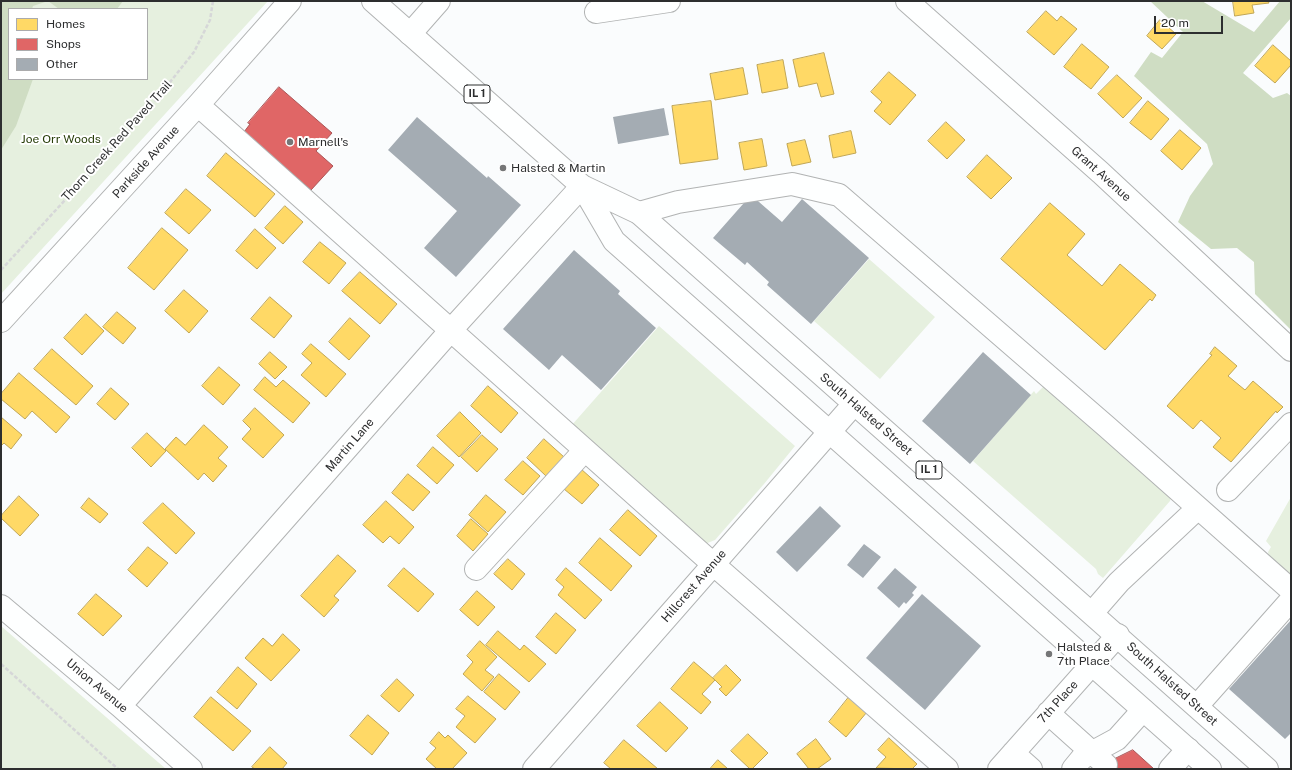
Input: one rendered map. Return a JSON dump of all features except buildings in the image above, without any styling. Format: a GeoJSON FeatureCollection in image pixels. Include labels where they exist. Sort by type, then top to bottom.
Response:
{"type":"FeatureCollection","features":[{"type":"Feature","properties":{"kind":"street","name":"Parkside Avenue"},"geometry":{"type":"LineString","coordinates":[[1,321],[198,105],[290,1]]}},
{"type":"Feature","properties":{"kind":"street","name":"South Halsted Street"},"geometry":{"type":"LineString","coordinates":[[373,1],[582,186],[639,213],[1118,635],[1267,769]]}},
{"type":"Feature","properties":{"kind":"street"},"geometry":{"type":"LineString","coordinates":[[410,34],[439,1]]}},
{"type":"Feature","properties":{"kind":"street"},"geometry":{"type":"LineString","coordinates":[[596,12],[669,1]]}},
{"type":"Feature","properties":{"kind":"street","name":"Grant Avenue"},"geometry":{"type":"LineString","coordinates":[[907,1],[1101,173],[1291,350]]}},
{"type":"Feature","properties":{"kind":"street"},"geometry":{"type":"LineString","coordinates":[[198,105],[713,564],[947,769]]}},
{"type":"Feature","properties":{"kind":"street"},"geometry":{"type":"LineString","coordinates":[[639,213],[678,202],[792,184],[839,195],[1291,590]]}},
{"type":"Feature","properties":{"kind":"street","name":"South Halsted Street"},"geometry":{"type":"LineString","coordinates":[[582,186],[614,242],[1210,769]]}},
{"type":"Feature","properties":{"kind":"street","name":"Martin Lane"},"geometry":{"type":"LineString","coordinates":[[120,706],[451,330],[582,186]]}},
{"type":"Feature","properties":{"kind":"street","name":"Hillcrest Avenue"},"geometry":{"type":"LineString","coordinates":[[534,769],[854,404]]}},
{"type":"Feature","properties":{"kind":"street"},"geometry":{"type":"LineString","coordinates":[[1228,490],[1291,424]]}},
{"type":"Feature","properties":{"kind":"street"},"geometry":{"type":"LineString","coordinates":[[476,569],[585,450]]}},
{"type":"Feature","properties":{"kind":"street"},"geometry":{"type":"LineString","coordinates":[[1092,613],[1119,582],[1198,508]]}},
{"type":"Feature","properties":{"kind":"street"},"geometry":{"type":"LineString","coordinates":[[1197,706],[1291,600]]}},
{"type":"Feature","properties":{"kind":"street","name":"Union Avenue"},"geometry":{"type":"LineString","coordinates":[[1,606],[120,706],[191,769]]}},
{"type":"Feature","properties":{"kind":"street","name":"7th Place"},"geometry":{"type":"LineString","coordinates":[[999,769],[1118,635]]}},
{"type":"Feature","properties":{"kind":"street"},"geometry":{"type":"LineString","coordinates":[[1099,759],[1143,710]]}},
{"type":"Feature","properties":{"kind":"street"},"geometry":{"type":"LineString","coordinates":[[1048,713],[1099,759]]}},
{"type":"Feature","properties":{"kind":"street"},"geometry":{"type":"LineString","coordinates":[[1170,769],[1188,749]]}},
{"type":"Feature","properties":{"kind":"street"},"geometry":{"type":"LineString","coordinates":[[1013,753],[1031,769]]}},
{"type":"Feature","properties":{"kind":"street"},"geometry":{"type":"LineString","coordinates":[[1072,769],[1082,758],[1099,759]]}},
{"type":"Feature","properties":{"kind":"path","name":"Thorn Creek Red Paved Trail"},"geometry":{"type":"LineString","coordinates":[[1,270],[151,106],[189,58],[210,20],[213,1]]}},
{"type":"Feature","properties":{"kind":"path"},"geometry":{"type":"LineString","coordinates":[[1,664],[118,769]]}},
{"type":"Feature","properties":{"kind":"green space","name":"Joe Orr Woods"},"geometry":{"type":"Polygon","coordinates":[[[1,1],[268,1],[1,294],[1,1]]]}},
{"type":"Feature","properties":{"kind":"green space"},"geometry":{"type":"Polygon","coordinates":[[[1,1],[48,1],[33,6],[32,8],[8,8],[8,80],[33,80],[16,126],[1,150],[1,1]]]}},
{"type":"Feature","properties":{"kind":"green space"},"geometry":{"type":"Polygon","coordinates":[[[48,1],[123,1],[118,8],[58,8],[48,1]]]}},
{"type":"Feature","properties":{"kind":"green space"},"geometry":{"type":"Polygon","coordinates":[[[1150,1],[1202,1],[1254,32],[1280,1],[1291,1],[1291,18],[1243,73],[1273,98],[1287,93],[1291,96],[1291,330],[1255,294],[1254,262],[1237,248],[1211,249],[1178,222],[1190,196],[1213,164],[1207,144],[1134,76],[1151,52],[1162,58],[1183,32],[1150,1]]]}},
{"type":"Feature","properties":{"kind":"green space"},"geometry":{"type":"Polygon","coordinates":[[[869,259],[935,317],[880,379],[814,321],[869,259]]]}},
{"type":"Feature","properties":{"kind":"green space"},"geometry":{"type":"Polygon","coordinates":[[[659,326],[795,446],[715,540],[705,544],[571,426],[659,326]]]}},
{"type":"Feature","properties":{"kind":"green space"},"geometry":{"type":"Polygon","coordinates":[[[1044,386],[1172,494],[1170,501],[1103,578],[1098,574],[1096,569],[973,461],[1034,391],[1036,394],[1044,386]]]}},
{"type":"Feature","properties":{"kind":"green space"},"geometry":{"type":"Polygon","coordinates":[[[1291,497],[1291,578],[1269,560],[1268,552],[1271,547],[1266,541],[1291,497]]]}},
{"type":"Feature","properties":{"kind":"green space"},"geometry":{"type":"Polygon","coordinates":[[[1,626],[166,769],[1,769],[1,626]]]}},
{"type":"Feature","properties":{"kind":"place","name":"Marnell's"},"geometry":{"type":"Point","coordinates":[290,142]}},
{"type":"Feature","properties":{"kind":"place","name":"Halsted & Martin"},"geometry":{"type":"Point","coordinates":[503,168]}},
{"type":"Feature","properties":{"kind":"place","name":"Halsted & 7th Place"},"geometry":{"type":"Point","coordinates":[1049,654]}}]}
